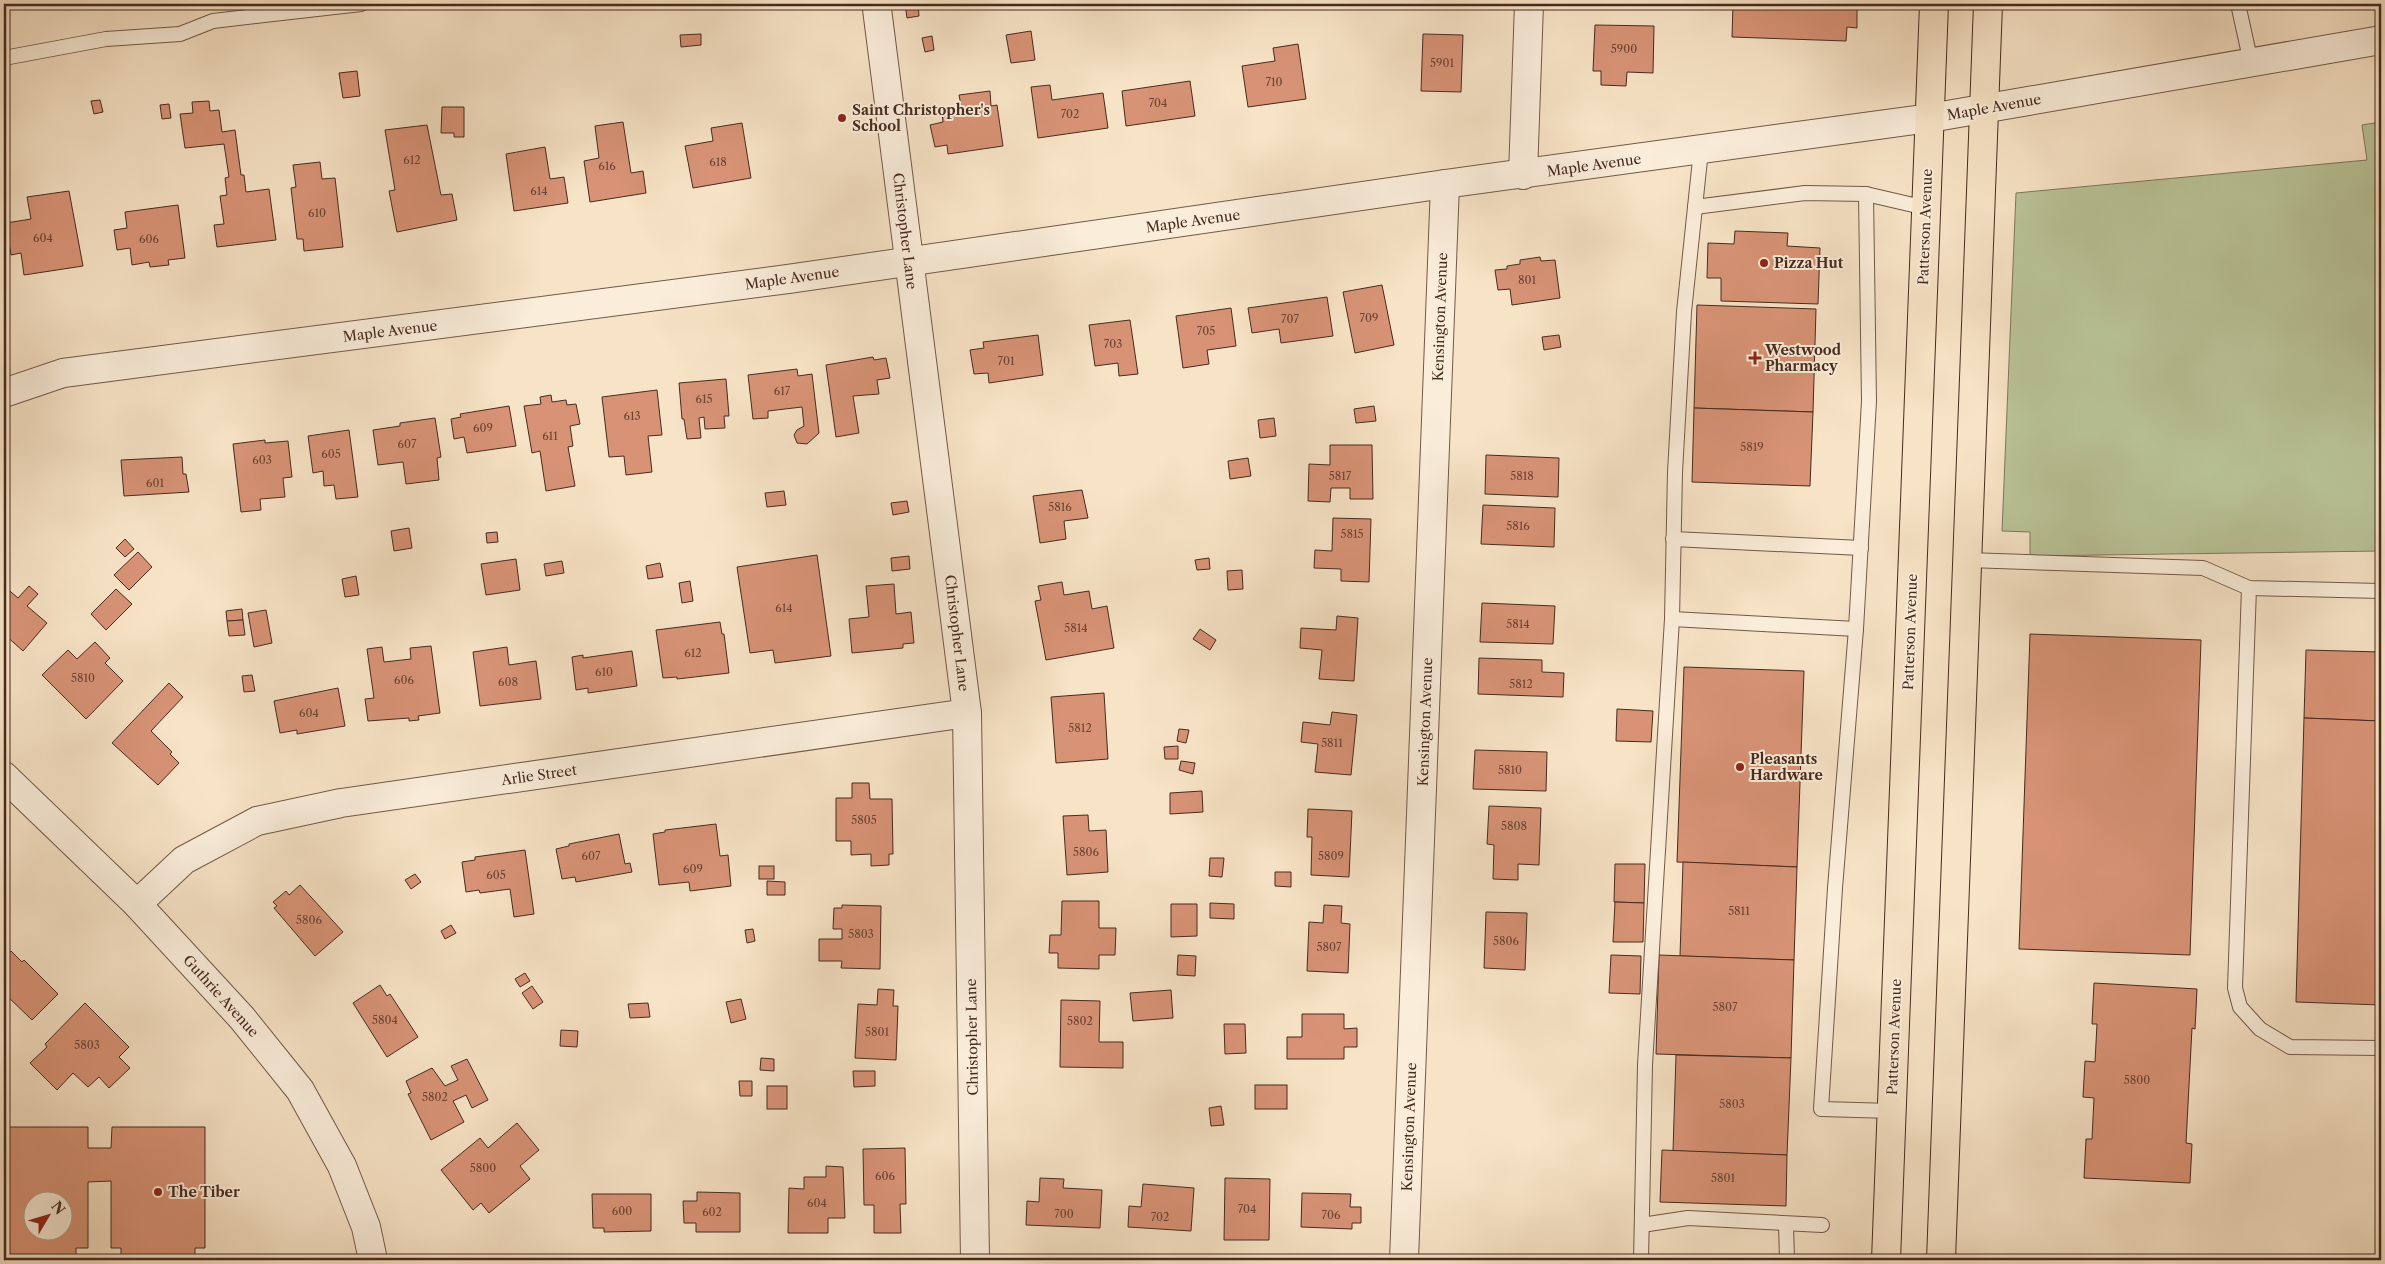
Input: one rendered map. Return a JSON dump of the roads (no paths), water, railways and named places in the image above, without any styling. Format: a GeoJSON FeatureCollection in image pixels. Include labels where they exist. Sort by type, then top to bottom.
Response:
{"type":"FeatureCollection","features":[{"type":"Feature","properties":{"kind":"main road","name":"Patterson Avenue"},"geometry":{"type":"LineString","coordinates":[[1886,1260],[1934,4]]}},
{"type":"Feature","properties":{"kind":"main road"},"geometry":{"type":"LineString","coordinates":[[1941,1260],[1988,4]]}},
{"type":"Feature","properties":{"kind":"street"},"geometry":{"type":"LineString","coordinates":[[1523,175],[1529,4]]}},
{"type":"Feature","properties":{"kind":"street","name":"Christopher Lane"},"geometry":{"type":"LineString","coordinates":[[877,9],[967,714],[975,1260]]}},
{"type":"Feature","properties":{"kind":"street","name":"Maple Avenue"},"geometry":{"type":"LineString","coordinates":[[4,394],[63,373],[908,262],[1445,184],[1523,175],[1930,118],[2381,40]]}},
{"type":"Feature","properties":{"kind":"street","name":"Kensington Avenue"},"geometry":{"type":"LineString","coordinates":[[1404,1260],[1445,184]]}},
{"type":"Feature","properties":{"kind":"street","name":"Arlie Street"},"geometry":{"type":"LineString","coordinates":[[137,904],[184,860],[257,821],[341,803],[967,714]]}},
{"type":"Feature","properties":{"kind":"street","name":"Guthrie Avenue"},"geometry":{"type":"LineString","coordinates":[[4,776],[137,904],[242,1018],[300,1090],[342,1166],[366,1228],[373,1260]]}},
{"type":"Feature","properties":{"kind":"lane"},"geometry":{"type":"LineString","coordinates":[[4,58],[106,39],[180,34],[213,21],[360,4]]}},
{"type":"Feature","properties":{"kind":"lane"},"geometry":{"type":"LineString","coordinates":[[2238,4],[2251,63]]}},
{"type":"Feature","properties":{"kind":"lane"},"geometry":{"type":"LineString","coordinates":[[1641,1260],[1645,1065],[1672,619],[1684,312],[1701,150]]}},
{"type":"Feature","properties":{"kind":"lane"},"geometry":{"type":"LineString","coordinates":[[1695,207],[1805,193],[1866,194],[1926,208]]}},
{"type":"Feature","properties":{"kind":"lane"},"geometry":{"type":"LineString","coordinates":[[1866,194],[1869,402],[1856,629],[1835,888],[1821,1109],[1892,1111]]}},
{"type":"Feature","properties":{"kind":"lane"},"geometry":{"type":"LineString","coordinates":[[1674,539],[1861,548]]}},
{"type":"Feature","properties":{"kind":"lane"},"geometry":{"type":"LineString","coordinates":[[1968,560],[2203,568],[2249,588],[2381,591]]}},
{"type":"Feature","properties":{"kind":"lane"},"geometry":{"type":"LineString","coordinates":[[2249,588],[2235,988],[2240,1007],[2260,1029],[2290,1047],[2381,1048]]}},
{"type":"Feature","properties":{"kind":"lane"},"geometry":{"type":"LineString","coordinates":[[1672,619],[1856,629]]}},
{"type":"Feature","properties":{"kind":"lane"},"geometry":{"type":"LineString","coordinates":[[1642,1225],[1688,1218],[1822,1225]]}},
{"type":"Feature","properties":{"kind":"lane"},"geometry":{"type":"LineString","coordinates":[[1786,1224],[1787,1260]]}},
{"type":"Feature","properties":{"kind":"place","name":"Saint Christopher's School"},"geometry":{"type":"Point","coordinates":[842,118]}},
{"type":"Feature","properties":{"kind":"place","name":"Pizza Hut"},"geometry":{"type":"Point","coordinates":[1764,263]}},
{"type":"Feature","properties":{"kind":"place","name":"Westwood Pharmacy"},"geometry":{"type":"Point","coordinates":[1755,358]}},
{"type":"Feature","properties":{"kind":"place","name":"Pleasants Hardware"},"geometry":{"type":"Point","coordinates":[1740,767]}},
{"type":"Feature","properties":{"kind":"place","name":"The Tiber"},"geometry":{"type":"Point","coordinates":[158,1192]}}]}
